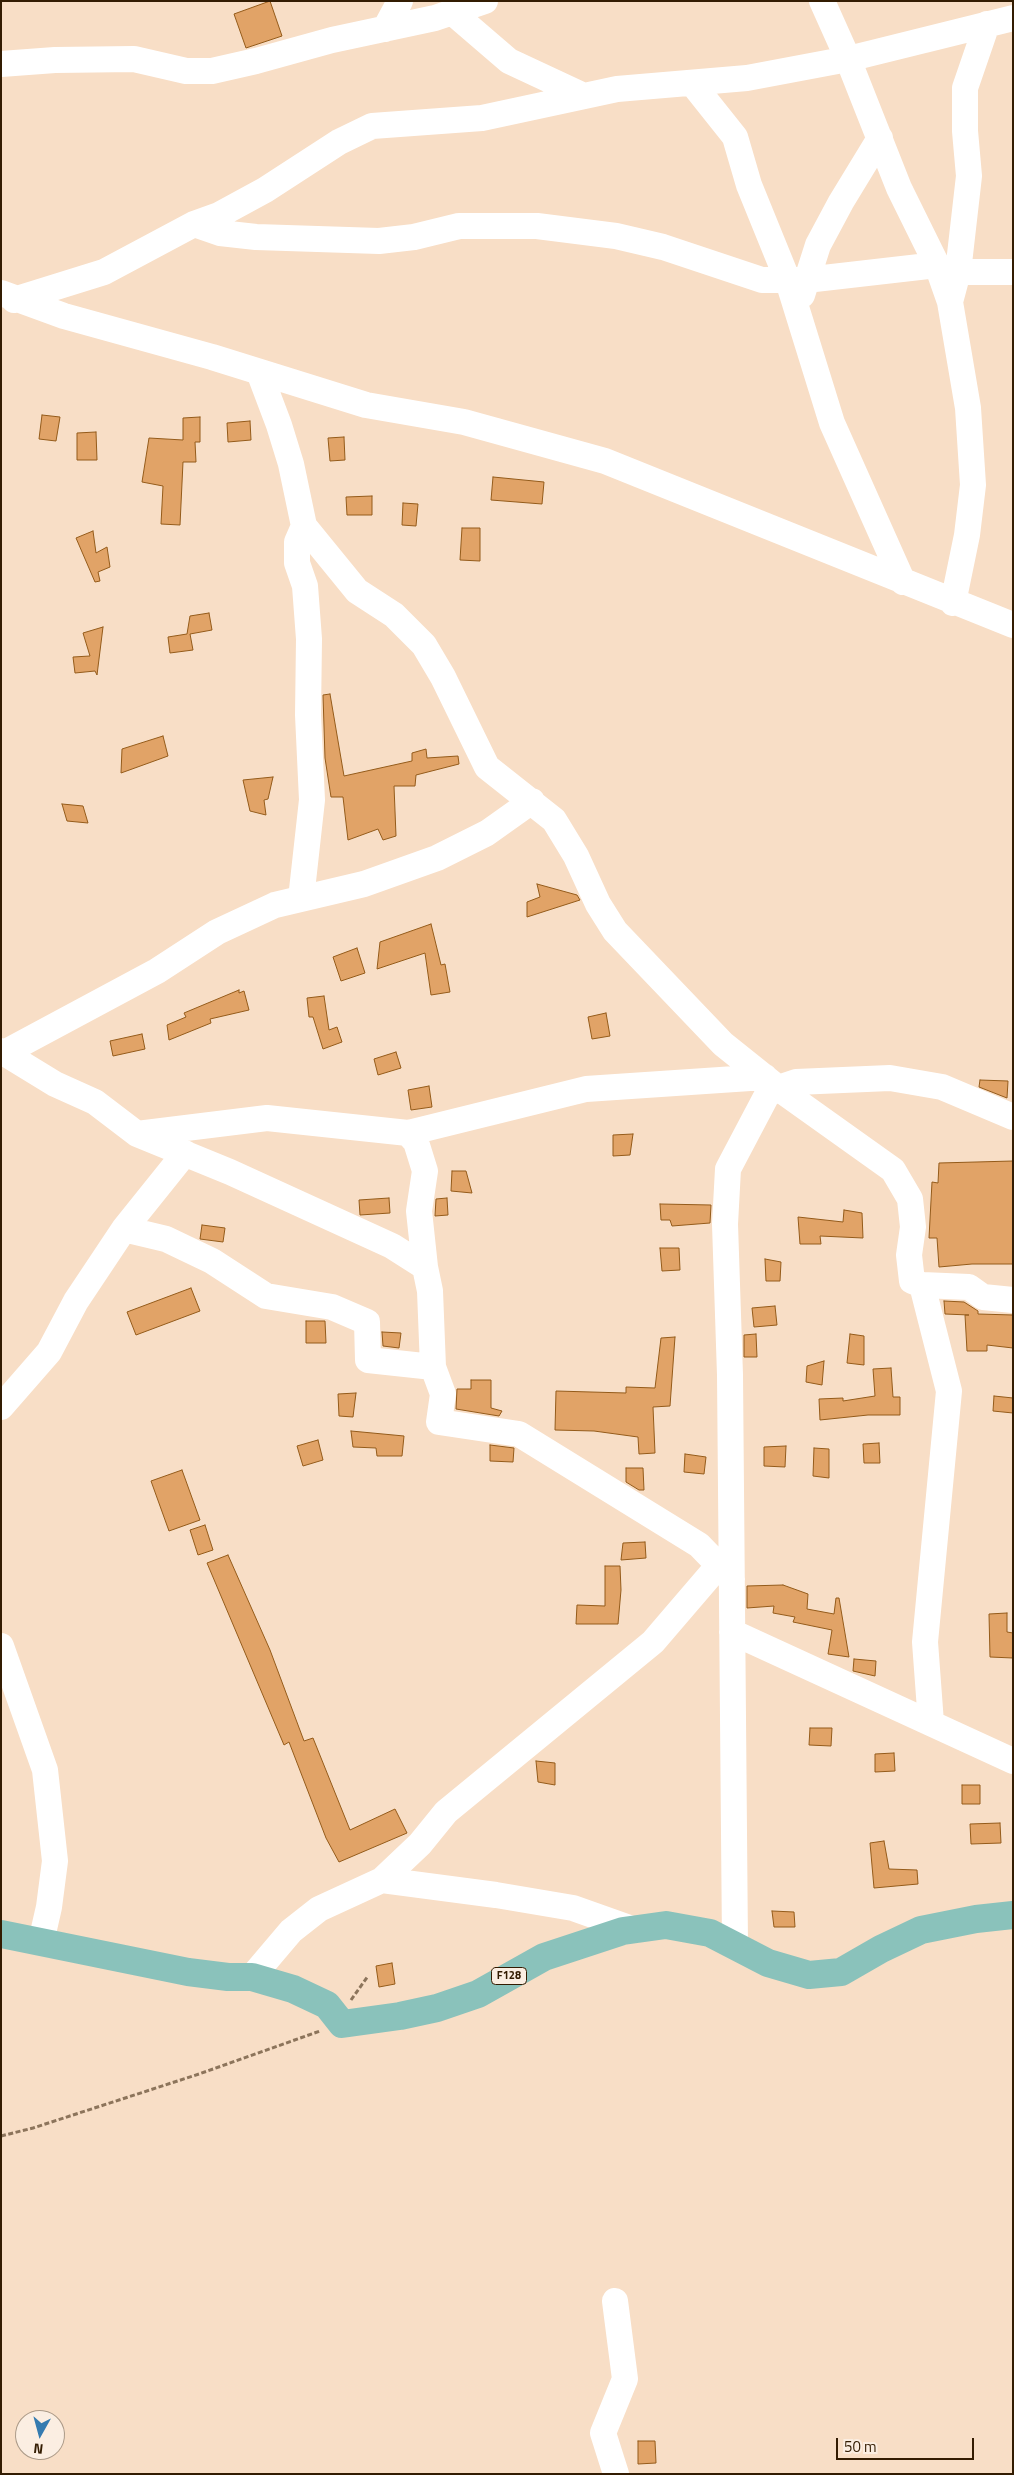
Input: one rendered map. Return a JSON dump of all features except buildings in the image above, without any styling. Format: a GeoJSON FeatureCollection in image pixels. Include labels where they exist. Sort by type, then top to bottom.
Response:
{"type":"FeatureCollection","features":[{"type":"Feature","properties":{"kind":"main road","name":"F128"},"geometry":{"type":"LineString","coordinates":[[342,2024],[400,2016],[437,2008],[478,1994],[544,1957],[623,1931],[666,1925],[710,1933],[768,1963],[809,1975],[842,1972],[881,1949],[921,1930],[976,1919],[1013,1915]]}},
{"type":"Feature","properties":{"kind":"main road"},"geometry":{"type":"LineString","coordinates":[[1,1934],[188,1972],[228,1978],[252,1977],[293,1990],[327,2005],[342,2024]]}},
{"type":"Feature","properties":{"kind":"street"},"geometry":{"type":"LineString","coordinates":[[385,29],[400,1]]}},
{"type":"Feature","properties":{"kind":"street"},"geometry":{"type":"LineString","coordinates":[[1,64],[55,60],[134,59],[186,71],[212,71],[452,12],[485,1]]}},
{"type":"Feature","properties":{"kind":"street"},"geometry":{"type":"LineString","coordinates":[[822,1],[848,59],[899,188],[948,268]]}},
{"type":"Feature","properties":{"kind":"street"},"geometry":{"type":"LineString","coordinates":[[452,12],[484,42],[519,66],[584,96]]}},
{"type":"Feature","properties":{"kind":"street"},"geometry":{"type":"LineString","coordinates":[[7,299],[104,272],[194,224],[219,215],[265,190],[340,142],[372,126],[482,118],[617,89],[746,78],[848,59],[1013,18]]}},
{"type":"Feature","properties":{"kind":"street"},"geometry":{"type":"LineString","coordinates":[[953,603],[967,535],[973,484],[968,408],[950,302],[948,268],[969,176],[965,131],[965,88],[987,24]]}},
{"type":"Feature","properties":{"kind":"street"},"geometry":{"type":"LineString","coordinates":[[518,110],[519,66]]}},
{"type":"Feature","properties":{"kind":"street"},"geometry":{"type":"LineString","coordinates":[[692,83],[735,137],[749,185],[797,280],[798,311],[832,423],[902,582]]}},
{"type":"Feature","properties":{"kind":"street"},"geometry":{"type":"LineString","coordinates":[[797,280],[880,138]]}},
{"type":"Feature","properties":{"kind":"street"},"geometry":{"type":"LineString","coordinates":[[194,224],[220,233],[288,239],[379,240],[414,237],[459,226],[537,226],[616,236],[662,247],[762,280],[797,280],[948,268],[1013,272]]}},
{"type":"Feature","properties":{"kind":"street"},"geometry":{"type":"LineString","coordinates":[[140,254],[220,233]]}},
{"type":"Feature","properties":{"kind":"street"},"geometry":{"type":"LineString","coordinates":[[7,299],[366,405],[464,422],[605,461],[953,603],[1013,625]]}},
{"type":"Feature","properties":{"kind":"street"},"geometry":{"type":"LineString","coordinates":[[259,372],[280,425],[304,526],[357,591],[394,614],[424,645],[443,677],[487,767],[554,820],[576,856],[598,904],[615,931],[723,1044],[893,1170],[910,1199],[913,1228],[909,1255],[912,1281],[922,1285],[969,1287],[983,1297],[1013,1300]]}},
{"type":"Feature","properties":{"kind":"street"},"geometry":{"type":"LineString","coordinates":[[280,425],[302,385]]}},
{"type":"Feature","properties":{"kind":"street"},"geometry":{"type":"LineString","coordinates":[[301,899],[312,800],[308,715],[309,638],[305,586],[297,563],[297,542],[304,526]]}},
{"type":"Feature","properties":{"kind":"street"},"geometry":{"type":"LineString","coordinates":[[3,1052],[157,971],[217,932],[275,905],[364,884],[437,858],[487,833],[532,801]]}},
{"type":"Feature","properties":{"kind":"street"},"geometry":{"type":"LineString","coordinates":[[3,1052],[54,1084],[95,1102],[137,1134],[392,1246],[425,1267]]}},
{"type":"Feature","properties":{"kind":"street"},"geometry":{"type":"LineString","coordinates":[[137,1134],[267,1118],[408,1133],[586,1089],[890,1078],[942,1087],[1013,1118]]}},
{"type":"Feature","properties":{"kind":"street"},"geometry":{"type":"LineString","coordinates":[[735,1945],[732,1632],[725,1572],[730,1375],[725,1224],[728,1169],[772,1082]]}},
{"type":"Feature","properties":{"kind":"street"},"geometry":{"type":"LineString","coordinates":[[408,1133],[416,1142],[425,1171],[419,1211],[425,1267],[430,1291],[433,1366],[443,1394],[439,1422],[519,1434],[699,1545],[725,1572]]}},
{"type":"Feature","properties":{"kind":"street"},"geometry":{"type":"LineString","coordinates":[[1,1407],[49,1352],[76,1301],[124,1228],[185,1154]]}},
{"type":"Feature","properties":{"kind":"street"},"geometry":{"type":"LineString","coordinates":[[124,1228],[166,1239],[212,1261],[266,1296],[332,1307],[367,1322],[368,1360],[433,1366]]}},
{"type":"Feature","properties":{"kind":"street"},"geometry":{"type":"LineString","coordinates":[[922,1285],[949,1391],[925,1642],[930,1723]]}},
{"type":"Feature","properties":{"kind":"street"},"geometry":{"type":"LineString","coordinates":[[252,1977],[291,1931],[319,1909],[382,1880],[420,1844],[446,1812],[653,1642],[725,1572]]}},
{"type":"Feature","properties":{"kind":"street"},"geometry":{"type":"LineString","coordinates":[[732,1632],[1013,1761]]}},
{"type":"Feature","properties":{"kind":"street"},"geometry":{"type":"LineString","coordinates":[[1,1646],[45,1770],[55,1861],[49,1907],[41,1942]]}},
{"type":"Feature","properties":{"kind":"street"},"geometry":{"type":"LineString","coordinates":[[382,1880],[572,1908],[635,1930]]}},
{"type":"Feature","properties":{"kind":"street"},"geometry":{"type":"LineString","coordinates":[[615,2301],[625,2379],[603,2433],[616,2474]]}},
{"type":"Feature","properties":{"kind":"path"},"geometry":{"type":"LineString","coordinates":[[1,2136],[33,2128],[199,2074],[342,2024],[346,2006],[368,1976]]}}]}
